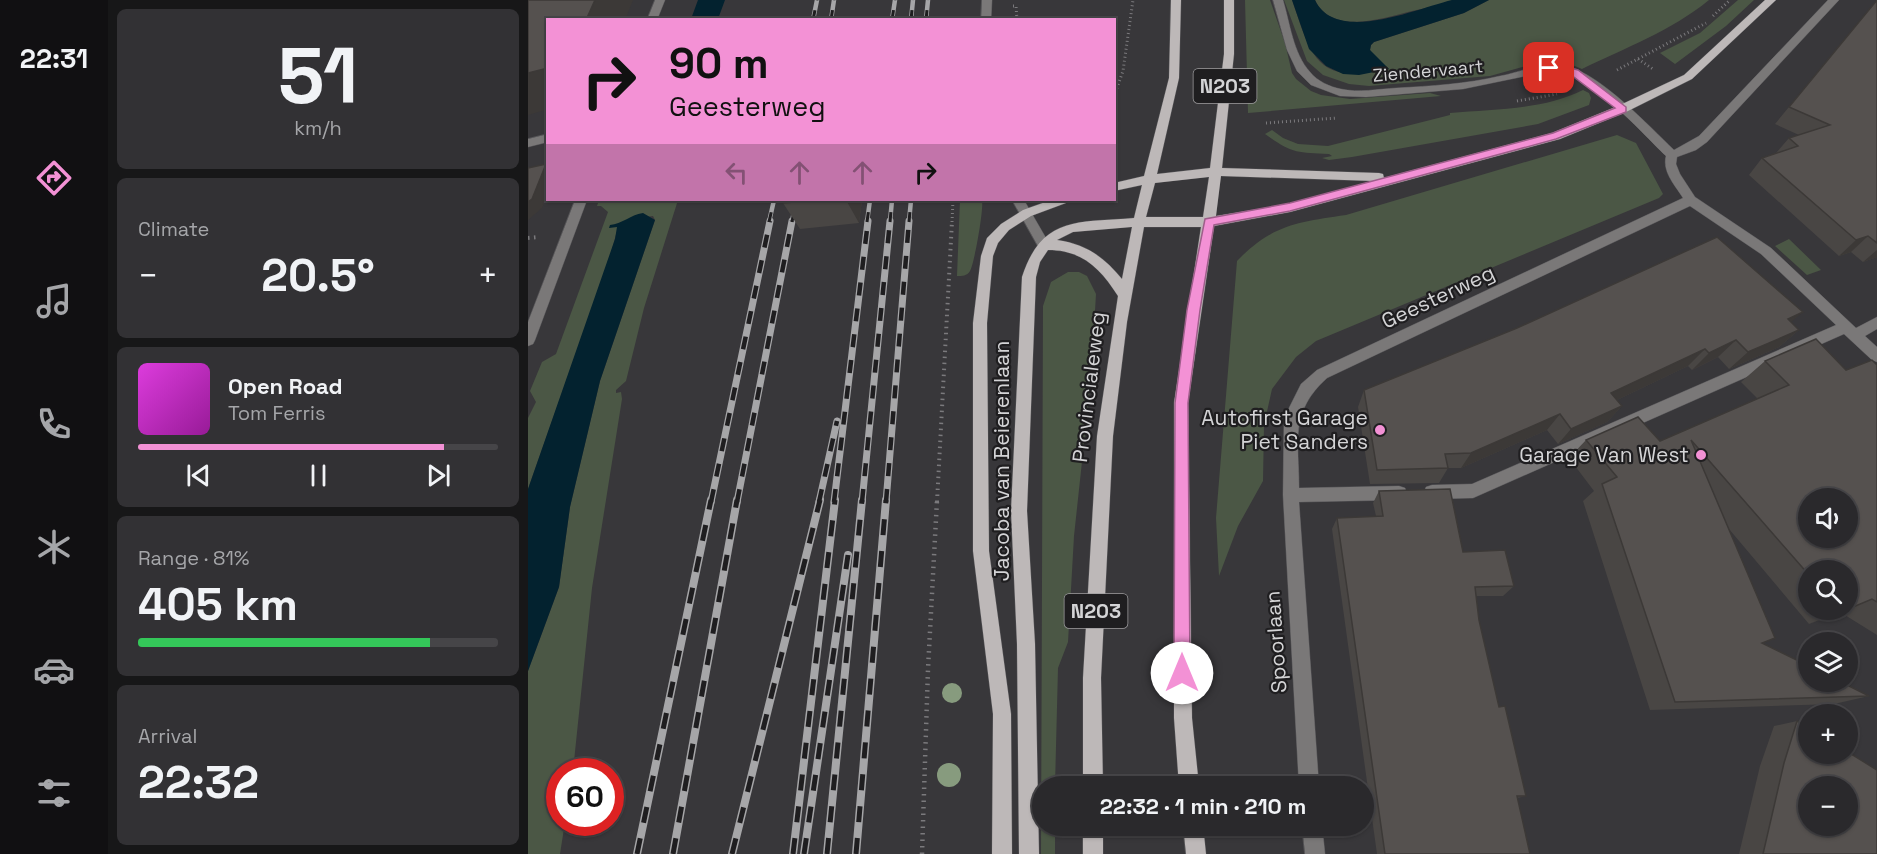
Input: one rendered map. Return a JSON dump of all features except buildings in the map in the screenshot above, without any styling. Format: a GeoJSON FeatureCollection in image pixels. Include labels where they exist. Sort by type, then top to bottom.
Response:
{"type":"FeatureCollection","features":[{"type":"Feature","properties":{"kind":"main road","name":"Provincialeweg"},"geometry":{"type":"LineString","coordinates":[[1093,776],[1092,678],[1105,436],[1125,295],[1139,222],[1174,78],[1176,0]]}},
{"type":"Feature","properties":{"kind":"main road","name":"N203"},"geometry":{"type":"LineString","coordinates":[[1188,776],[1182,718],[1181,403],[1193,310],[1216,172],[1229,54],[1229,0]]}},
{"type":"Feature","properties":{"kind":"main road"},"geometry":{"type":"LineString","coordinates":[[1044,245],[1055,235],[1071,228],[1139,222],[1209,222],[1290,207],[1556,136],[1623,109],[1693,73],[1771,0]]}},
{"type":"Feature","properties":{"kind":"main road"},"geometry":{"type":"LineString","coordinates":[[1116,187],[1216,172],[1394,178]]}},
{"type":"Feature","properties":{"kind":"main road","name":"Jacoba van Beierenlaan"},"geometry":{"type":"LineString","coordinates":[[1002,854],[1002,714],[981,551],[980,323],[987,256],[992,241],[1005,227],[1027,213],[1059,201]]}},
{"type":"Feature","properties":{"kind":"main road"},"geometry":{"type":"LineString","coordinates":[[1044,245],[1058,244],[1084,251],[1110,272],[1125,295]]}},
{"type":"Feature","properties":{"kind":"main road","name":"Jacoba van Beierenlaan"},"geometry":{"type":"LineString","coordinates":[[1029,854],[1026,644],[1020,511],[1025,331],[1029,277],[1034,261],[1044,245]]}},
{"type":"Feature","properties":{"kind":"main road"},"geometry":{"type":"LineString","coordinates":[[1093,836],[1093,854]]}},
{"type":"Feature","properties":{"kind":"main road"},"geometry":{"type":"LineString","coordinates":[[1194,836],[1196,854]]}},
{"type":"Feature","properties":{"kind":"street"},"geometry":{"type":"LineString","coordinates":[[653,18],[660,0]]}},
{"type":"Feature","properties":{"kind":"street"},"geometry":{"type":"LineString","coordinates":[[986,18],[987,0]]}},
{"type":"Feature","properties":{"kind":"street","name":"Ziendervaart"},"geometry":{"type":"LineString","coordinates":[[1278,0],[1298,63],[1308,78],[1341,93],[1358,94],[1445,88],[1494,82],[1557,67],[1575,73],[1623,109],[1672,155]]}},
{"type":"Feature","properties":{"kind":"street"},"geometry":{"type":"LineString","coordinates":[[1834,0],[1703,139],[1692,147],[1672,155],[1670,164],[1674,175],[1691,200],[1766,250],[1877,356]]}},
{"type":"Feature","properties":{"kind":"street"},"geometry":{"type":"LineString","coordinates":[[528,143],[546,138]]}},
{"type":"Feature","properties":{"kind":"street","name":"Geesterweg"},"geometry":{"type":"LineString","coordinates":[[1291,495],[1292,418],[1305,388],[1322,374],[1691,200]]}},
{"type":"Feature","properties":{"kind":"street"},"geometry":{"type":"LineString","coordinates":[[528,340],[581,201]]}},
{"type":"Feature","properties":{"kind":"street"},"geometry":{"type":"LineString","coordinates":[[1019,201],[1044,245]]}},
{"type":"Feature","properties":{"kind":"street"},"geometry":{"type":"LineString","coordinates":[[1291,495],[1473,491],[1877,322]]}},
{"type":"Feature","properties":{"kind":"street","name":"Spoorlaan"},"geometry":{"type":"LineString","coordinates":[[1291,495],[1309,776]]}},
{"type":"Feature","properties":{"kind":"street"},"geometry":{"type":"LineString","coordinates":[[1313,836],[1315,854]]}},
{"type":"Feature","properties":{"kind":"path"},"geometry":{"type":"LineString","coordinates":[[1116,90],[1123,71],[1133,0]]}},
{"type":"Feature","properties":{"kind":"path"},"geometry":{"type":"LineString","coordinates":[[1638,59],[1704,25],[1730,0]]}},
{"type":"Feature","properties":{"kind":"path"},"geometry":{"type":"LineString","coordinates":[[1013,6],[1016,6],[1017,18]]}},
{"type":"Feature","properties":{"kind":"path"},"geometry":{"type":"LineString","coordinates":[[922,854],[928,669],[953,201]]}},
{"type":"Feature","properties":{"kind":"green space"},"geometry":{"type":"Polygon","coordinates":[[[1245,0],[1270,0],[1285,43],[1292,73],[1311,91],[1321,95],[1350,99],[1430,93],[1441,96],[1248,113],[1245,0]]]}},
{"type":"Feature","properties":{"kind":"green space"},"geometry":{"type":"Polygon","coordinates":[[[1284,0],[1292,0],[1304,35],[1319,60],[1329,68],[1342,73],[1359,73],[1381,69],[1370,50],[1374,42],[1464,13],[1489,0],[1709,0],[1663,30],[1582,69],[1565,62],[1544,61],[1490,76],[1369,86],[1349,84],[1323,75],[1307,61],[1284,0]]]}},
{"type":"Feature","properties":{"kind":"green space"},"geometry":{"type":"Polygon","coordinates":[[[1315,0],[1453,0],[1359,22],[1333,18],[1323,11],[1315,0]]]}},
{"type":"Feature","properties":{"kind":"green space"},"geometry":{"type":"Polygon","coordinates":[[[1738,0],[1754,0],[1726,26],[1675,64],[1660,53],[1700,33],[1738,0]]]}},
{"type":"Feature","properties":{"kind":"green space"},"geometry":{"type":"Polygon","coordinates":[[[1583,90],[1589,93],[1591,98],[1589,105],[1538,124],[1352,157],[1329,160],[1322,158],[1332,156],[1329,154],[1295,151],[1265,134],[1272,130],[1283,138],[1298,144],[1328,146],[1450,115],[1450,113],[1535,105],[1568,97],[1583,90]]]}},
{"type":"Feature","properties":{"kind":"green space"},"geometry":{"type":"Polygon","coordinates":[[[1617,135],[1636,143],[1663,194],[1659,198],[1316,341],[1296,357],[1272,389],[1264,425],[1263,481],[1238,526],[1219,576],[1216,518],[1237,261],[1249,249],[1274,232],[1286,227],[1346,215],[1617,135]]]}},
{"type":"Feature","properties":{"kind":"green space"},"geometry":{"type":"Polygon","coordinates":[[[599,201],[678,201],[644,308],[626,381],[616,390],[616,393],[621,392],[622,399],[592,588],[574,758],[546,758],[546,836],[563,836],[560,854],[528,854],[528,671],[559,587],[570,507],[600,381],[655,220],[653,216],[631,219],[621,225],[618,230],[528,489],[528,418],[536,402],[530,391],[542,362],[556,354],[608,212],[601,206],[597,206],[599,201]]]}},
{"type":"Feature","properties":{"kind":"green space"},"geometry":{"type":"Polygon","coordinates":[[[960,201],[982,201],[972,267],[967,274],[957,276],[960,201]]]}},
{"type":"Feature","properties":{"kind":"green space"},"geometry":{"type":"Polygon","coordinates":[[[1789,239],[1821,270],[1807,275],[1775,246],[1789,239]]]}},
{"type":"Feature","properties":{"kind":"green space"},"geometry":{"type":"Polygon","coordinates":[[[1068,272],[1079,272],[1087,276],[1096,294],[1091,378],[1074,536],[1068,642],[1058,668],[1055,776],[1041,776],[1043,306],[1051,282],[1068,272]]]}},
{"type":"Feature","properties":{"kind":"green space"},"geometry":{"type":"Polygon","coordinates":[[[1041,836],[1055,836],[1055,854],[1041,854],[1041,836]]]}},
{"type":"Feature","properties":{"kind":"water"},"geometry":{"type":"Polygon","coordinates":[[[698,0],[725,0],[718,18],[691,18],[698,0]]]}},
{"type":"Feature","properties":{"kind":"water"},"geometry":{"type":"Polygon","coordinates":[[[1292,0],[1315,0],[1326,13],[1340,20],[1359,22],[1379,20],[1452,0],[1489,0],[1464,13],[1374,42],[1370,50],[1389,69],[1359,75],[1343,74],[1326,66],[1309,49],[1292,0]]]}},
{"type":"Feature","properties":{"kind":"water"},"geometry":{"type":"Polygon","coordinates":[[[643,213],[655,220],[600,381],[570,507],[559,587],[528,671],[528,489],[615,239],[617,227],[609,228],[610,225],[643,213]]]}},
{"type":"Feature","properties":{"kind":"railway"},"geometry":{"type":"LineString","coordinates":[[813,18],[817,0]]}},
{"type":"Feature","properties":{"kind":"railway"},"geometry":{"type":"LineString","coordinates":[[831,18],[834,0]]}},
{"type":"Feature","properties":{"kind":"railway"},"geometry":{"type":"LineString","coordinates":[[892,18],[895,0]]}},
{"type":"Feature","properties":{"kind":"railway"},"geometry":{"type":"LineString","coordinates":[[911,18],[913,0]]}},
{"type":"Feature","properties":{"kind":"railway"},"geometry":{"type":"LineString","coordinates":[[926,18],[928,0]]}},
{"type":"Feature","properties":{"kind":"railway"},"geometry":{"type":"LineString","coordinates":[[769,222],[774,201]]}},
{"type":"Feature","properties":{"kind":"railway"},"geometry":{"type":"LineString","coordinates":[[792,222],[796,201]]}},
{"type":"Feature","properties":{"kind":"railway"},"geometry":{"type":"LineString","coordinates":[[867,222],[870,201]]}},
{"type":"Feature","properties":{"kind":"railway"},"geometry":{"type":"LineString","coordinates":[[890,222],[892,201]]}},
{"type":"Feature","properties":{"kind":"railway"},"geometry":{"type":"LineString","coordinates":[[909,222],[911,201]]}},
{"type":"Feature","properties":{"kind":"railway"},"geometry":{"type":"LineString","coordinates":[[711,502],[770,221]]}},
{"type":"Feature","properties":{"kind":"railway"},"geometry":{"type":"LineString","coordinates":[[737,502],[792,221]]}},
{"type":"Feature","properties":{"kind":"railway"},"geometry":{"type":"LineString","coordinates":[[834,502],[868,221]]}},
{"type":"Feature","properties":{"kind":"railway"},"geometry":{"type":"LineString","coordinates":[[862,502],[890,221]]}},
{"type":"Feature","properties":{"kind":"railway"},"geometry":{"type":"LineString","coordinates":[[886,502],[909,221]]}},
{"type":"Feature","properties":{"kind":"railway"},"geometry":{"type":"LineString","coordinates":[[819,502],[837,421]]}},
{"type":"Feature","properties":{"kind":"railway"},"geometry":{"type":"LineString","coordinates":[[637,854],[711,500]]}},
{"type":"Feature","properties":{"kind":"railway"},"geometry":{"type":"LineString","coordinates":[[673,854],[737,500]]}},
{"type":"Feature","properties":{"kind":"railway"},"geometry":{"type":"LineString","coordinates":[[732,854],[820,500]]}},
{"type":"Feature","properties":{"kind":"railway"},"geometry":{"type":"LineString","coordinates":[[793,854],[835,500]]}},
{"type":"Feature","properties":{"kind":"railway"},"geometry":{"type":"LineString","coordinates":[[827,854],[862,500]]}},
{"type":"Feature","properties":{"kind":"railway"},"geometry":{"type":"LineString","coordinates":[[856,854],[886,500]]}},
{"type":"Feature","properties":{"kind":"railway"},"geometry":{"type":"LineString","coordinates":[[804,854],[848,555]]}},
{"type":"Feature","properties":{"kind":"place","name":"Autofirst Garage Piet Sanders"},"geometry":{"type":"Point","coordinates":[1380,430]}},
{"type":"Feature","properties":{"kind":"place","name":"Garage Van West"},"geometry":{"type":"Point","coordinates":[1701,455]}},
{"type":"Feature","properties":{"kind":"route"},"geometry":{"type":"LineString","coordinates":[[1182,673],[1181,403],[1193,310],[1209,222],[1290,207],[1556,136],[1623,109],[1575,73],[1557,67],[1549,68]]}}]}
